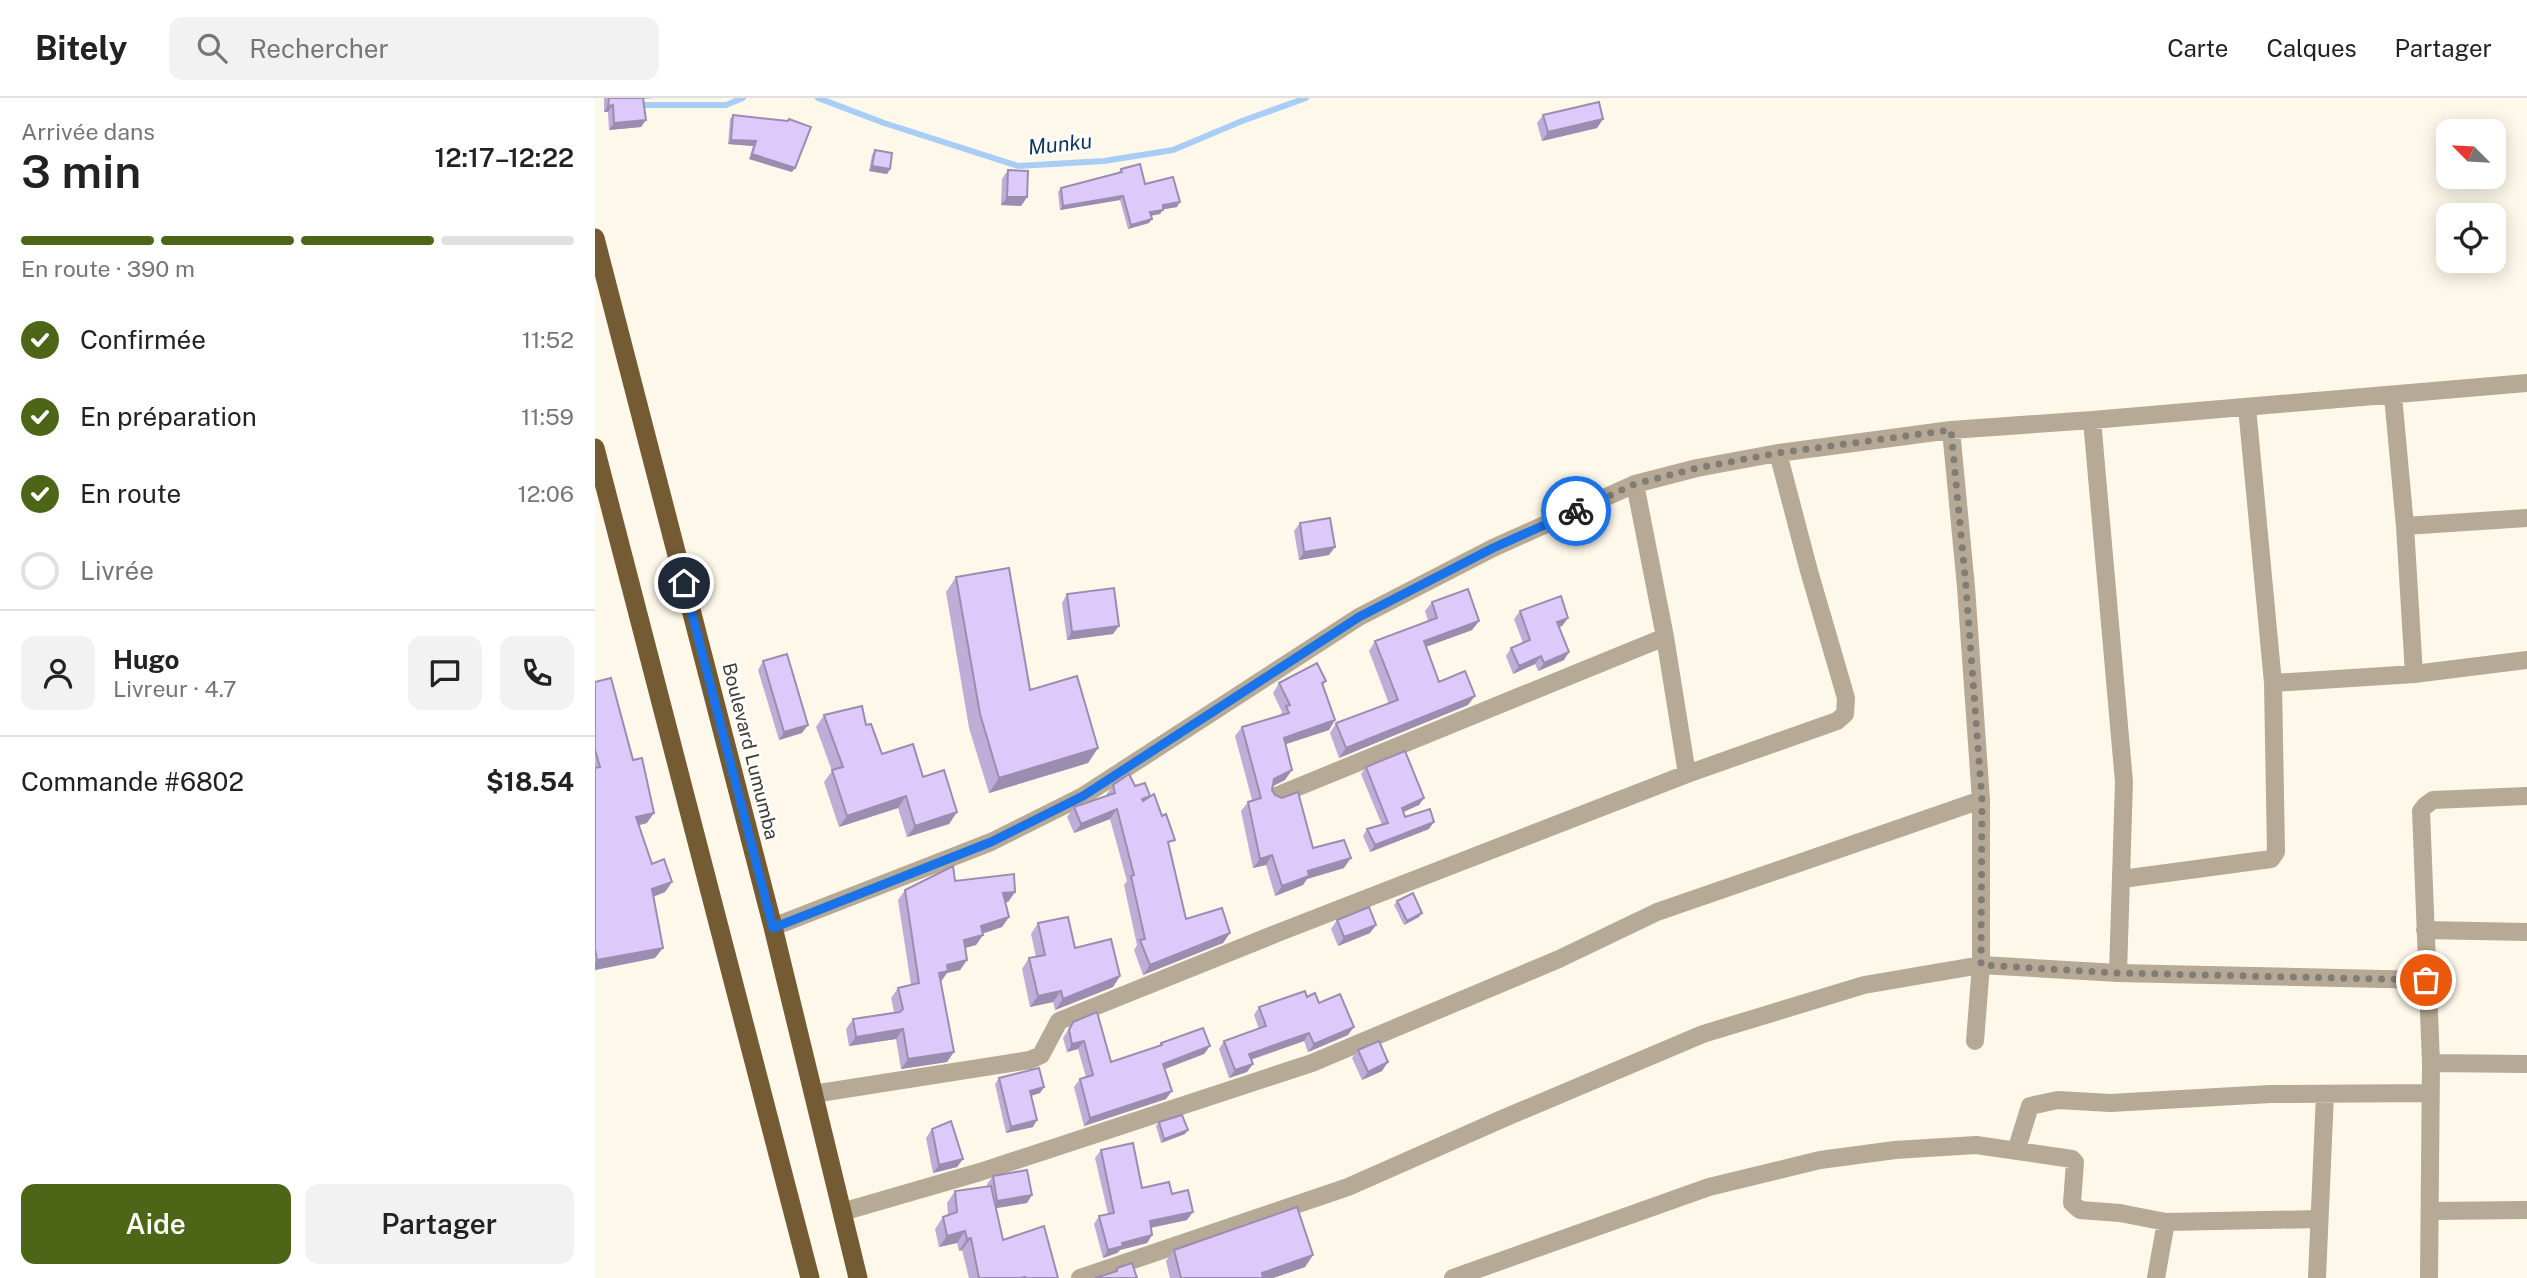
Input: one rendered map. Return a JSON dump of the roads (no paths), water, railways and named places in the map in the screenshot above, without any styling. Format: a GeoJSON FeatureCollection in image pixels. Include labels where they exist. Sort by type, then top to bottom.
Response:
{"type":"FeatureCollection","features":[{"type":"Feature","properties":{"kind":"highway","name":"Boulevard Lumumba"},"geometry":{"type":"LineString","coordinates":[[595,237],[773,928],[858,1278]]}},
{"type":"Feature","properties":{"kind":"highway"},"geometry":{"type":"LineString","coordinates":[[595,448],[810,1278]]}},
{"type":"Feature","properties":{"kind":"street"},"geometry":{"type":"LineString","coordinates":[[773,928],[991,842],[1083,796],[1359,617],[1493,548],[1635,484],[1697,468],[1778,453],[1951,430],[2527,383]]}},
{"type":"Feature","properties":{"kind":"street"},"geometry":{"type":"LineString","coordinates":[[2393,396],[2405,526],[2414,674]]}},
{"type":"Feature","properties":{"kind":"street"},"geometry":{"type":"LineString","coordinates":[[2122,879],[2271,859],[2276,852],[2273,683],[2247,407]]}},
{"type":"Feature","properties":{"kind":"street"},"geometry":{"type":"LineString","coordinates":[[2092,420],[2125,782],[2118,973]]}},
{"type":"Feature","properties":{"kind":"street"},"geometry":{"type":"LineString","coordinates":[[1951,430],[1982,800],[1981,965],[1975,1041]]}},
{"type":"Feature","properties":{"kind":"street"},"geometry":{"type":"LineString","coordinates":[[813,1094],[1030,1060],[1041,1055],[1059,1021],[1687,774],[1837,721],[1845,714],[1846,698],[1808,571],[1778,453]]}},
{"type":"Feature","properties":{"kind":"street"},"geometry":{"type":"LineString","coordinates":[[1635,484],[1665,637],[1687,774]]}},
{"type":"Feature","properties":{"kind":"street"},"geometry":{"type":"LineString","coordinates":[[2405,526],[2527,517]]}},
{"type":"Feature","properties":{"kind":"street"},"geometry":{"type":"LineString","coordinates":[[1276,796],[1665,637]]}},
{"type":"Feature","properties":{"kind":"street"},"geometry":{"type":"LineString","coordinates":[[2273,683],[2414,674],[2527,660]]}},
{"type":"Feature","properties":{"kind":"street"},"geometry":{"type":"LineString","coordinates":[[2429,1278],[2431,1063],[2421,811],[2433,800],[2527,796]]}},
{"type":"Feature","properties":{"kind":"street"},"geometry":{"type":"LineString","coordinates":[[842,1212],[980,1172],[1312,1063],[1559,959],[1657,912],[1982,800]]}},
{"type":"Feature","properties":{"kind":"street"},"geometry":{"type":"LineString","coordinates":[[2425,930],[2527,932]]}},
{"type":"Feature","properties":{"kind":"street"},"geometry":{"type":"LineString","coordinates":[[1080,1278],[1348,1187],[1703,1034],[1864,985],[1981,965],[2118,973],[2426,980]]}},
{"type":"Feature","properties":{"kind":"street"},"geometry":{"type":"LineString","coordinates":[[2431,1063],[2527,1064]]}},
{"type":"Feature","properties":{"kind":"street"},"geometry":{"type":"LineString","coordinates":[[2015,1151],[2030,1106],[2058,1100],[2110,1103],[2270,1094],[2430,1093]]}},
{"type":"Feature","properties":{"kind":"street"},"geometry":{"type":"LineString","coordinates":[[2317,1278],[2325,1094]]}},
{"type":"Feature","properties":{"kind":"street"},"geometry":{"type":"LineString","coordinates":[[1453,1278],[1709,1187],[1820,1160],[1895,1150],[1976,1145],[2072,1159],[2076,1168],[2071,1198],[2074,1207],[2080,1210],[2120,1213],[2166,1222],[2319,1219]]}},
{"type":"Feature","properties":{"kind":"street"},"geometry":{"type":"LineString","coordinates":[[2431,1211],[2527,1210]]}},
{"type":"Feature","properties":{"kind":"street"},"geometry":{"type":"LineString","coordinates":[[2157,1278],[2166,1222]]}},
{"type":"Feature","properties":{"kind":"waterway","name":"Munku"},"geometry":{"type":"LineString","coordinates":[[630,98],[644,105],[726,105],[743,98]]}},
{"type":"Feature","properties":{"kind":"waterway","name":"Munku"},"geometry":{"type":"LineString","coordinates":[[818,98],[884,123],[1018,166],[1104,161],[1173,150],[1306,98]]}}]}
